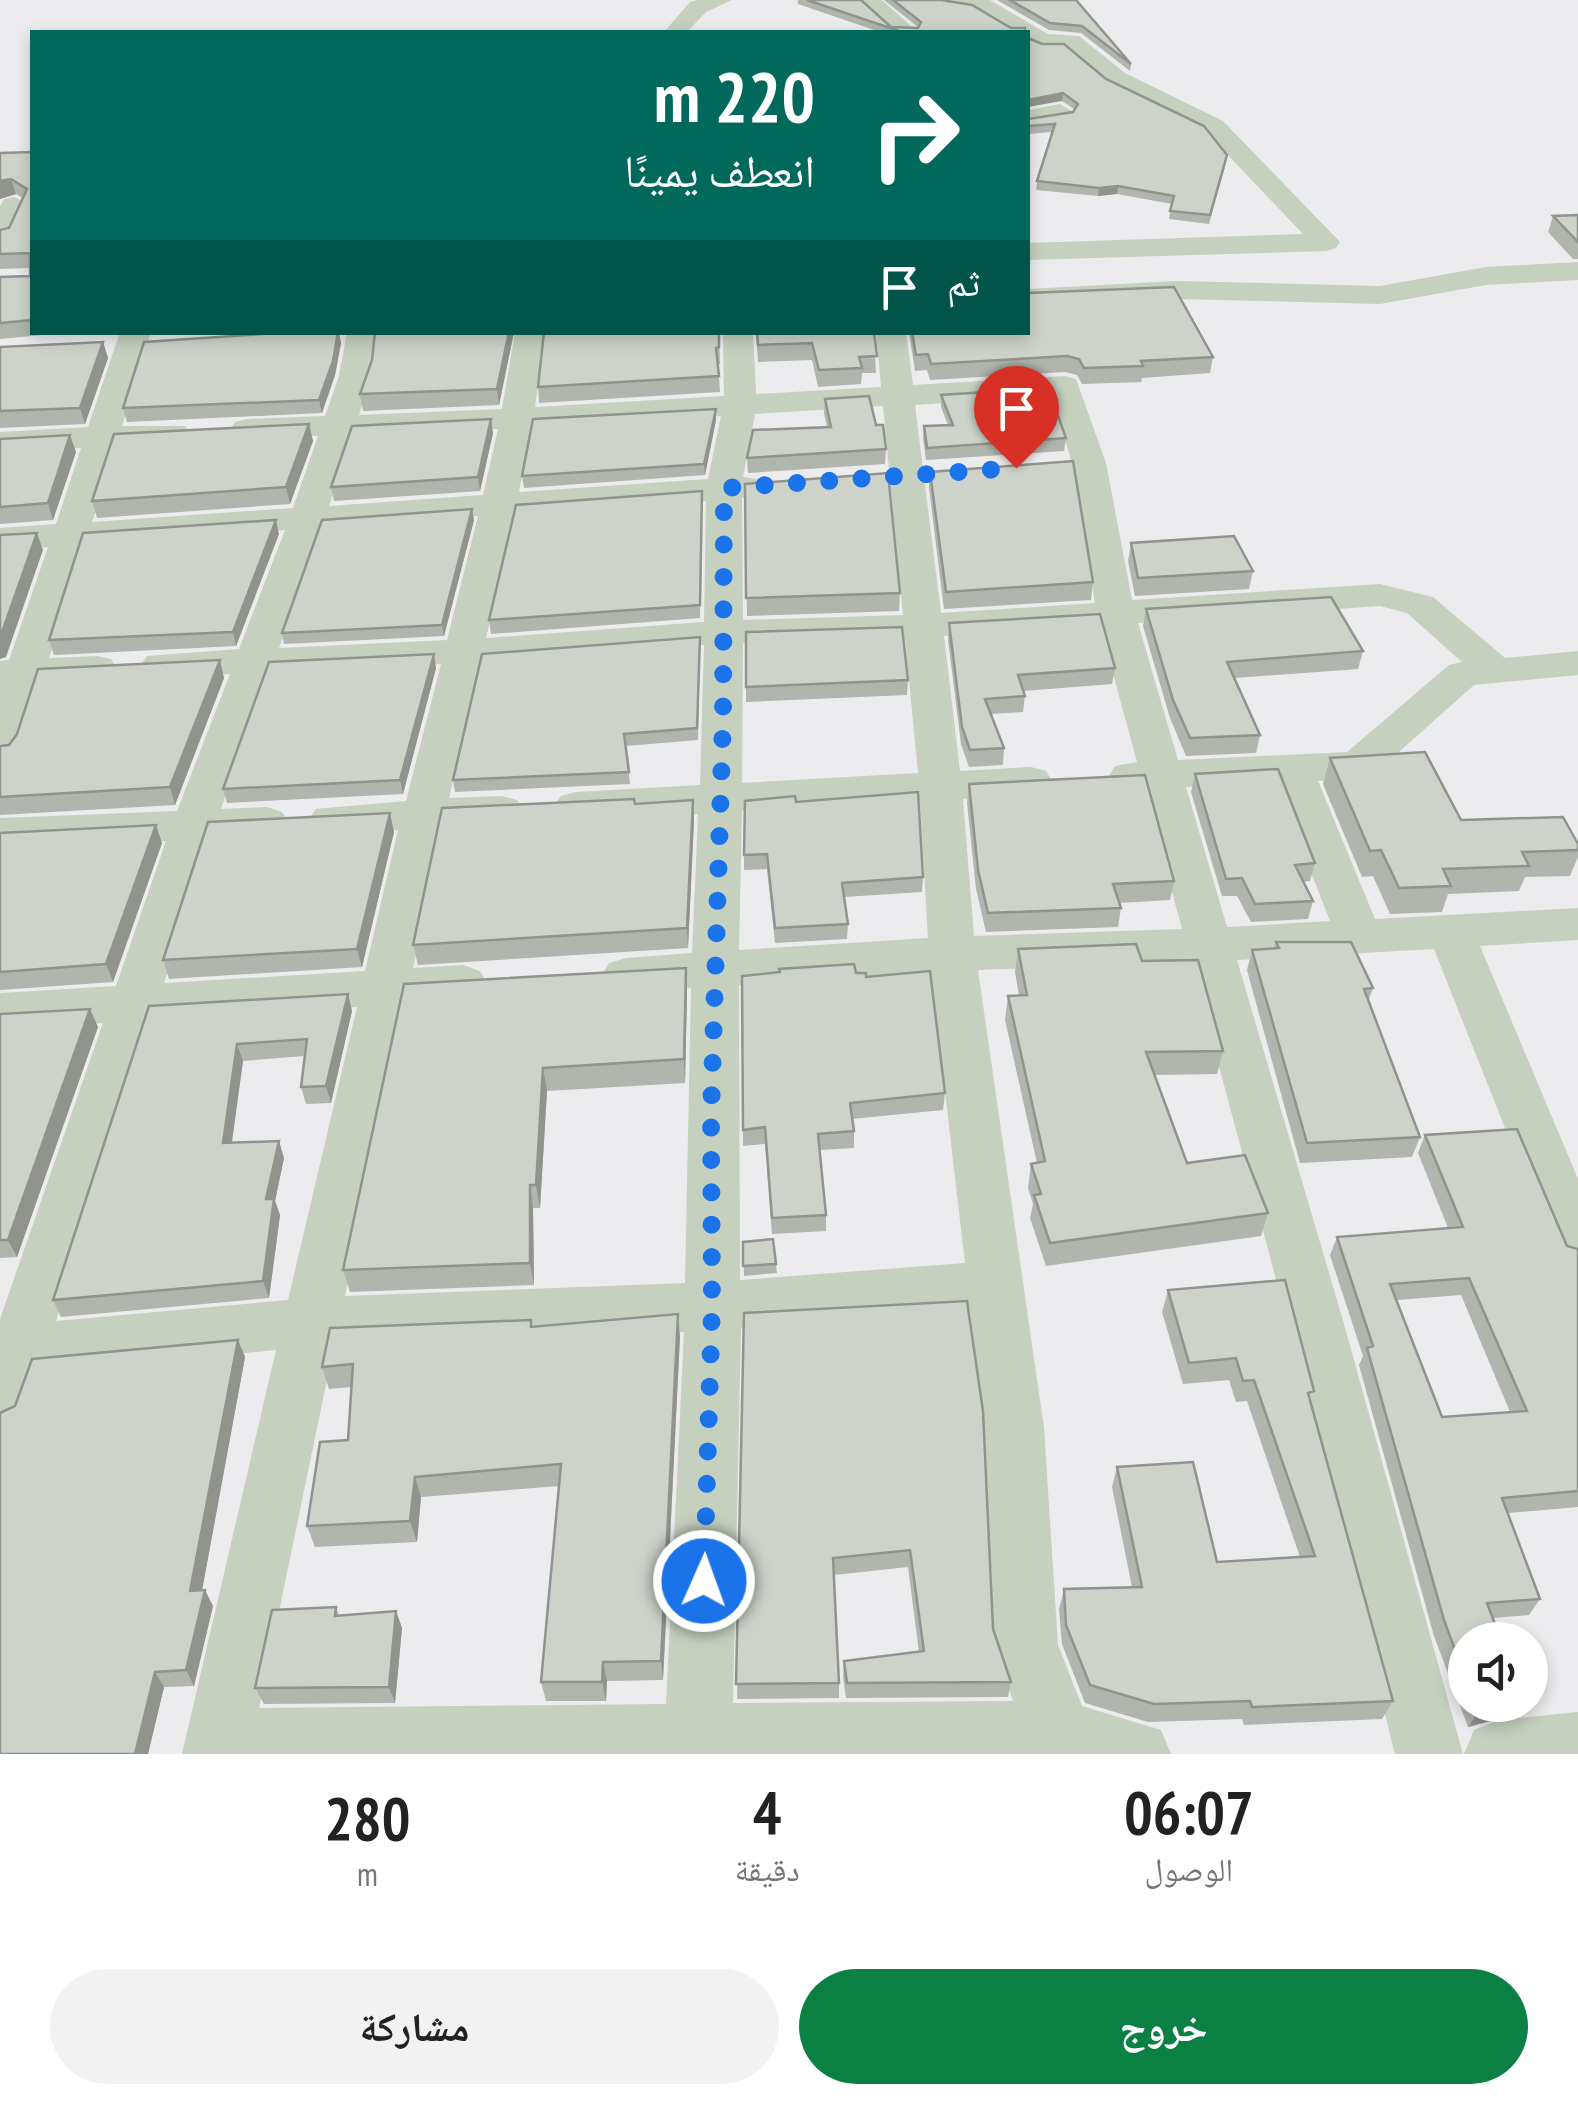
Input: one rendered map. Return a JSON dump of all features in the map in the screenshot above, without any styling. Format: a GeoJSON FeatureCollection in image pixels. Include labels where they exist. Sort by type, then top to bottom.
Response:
{"type":"FeatureCollection","features":[{"type":"Feature","properties":{"kind":"street"},"geometry":{"type":"LineString","coordinates":[[677,30],[698,7],[721,0]]}},
{"type":"Feature","properties":{"kind":"street"},"geometry":{"type":"LineString","coordinates":[[868,0],[904,30]]}},
{"type":"Feature","properties":{"kind":"street"},"geometry":{"type":"LineString","coordinates":[[950,0],[978,3],[1018,30]]}},
{"type":"Feature","properties":{"kind":"street"},"geometry":{"type":"LineString","coordinates":[[1030,252],[1326,242],[1214,126],[1116,78],[1071,41],[1035,41]]}},
{"type":"Feature","properties":{"kind":"street"},"geometry":{"type":"LineString","coordinates":[[1030,117],[1060,112]]}},
{"type":"Feature","properties":{"kind":"street"},"geometry":{"type":"LineString","coordinates":[[0,236],[15,205]]}},
{"type":"Feature","properties":{"kind":"street"},"geometry":{"type":"LineString","coordinates":[[1030,298],[1176,290],[1380,295],[1486,276],[1578,271]]}},
{"type":"Feature","properties":{"kind":"street"},"geometry":{"type":"LineString","coordinates":[[0,1403],[9,1349],[136,1006],[193,826],[307,518],[355,376],[362,335]]}},
{"type":"Feature","properties":{"kind":"street"},"geometry":{"type":"LineString","coordinates":[[530,335],[519,418],[424,814],[218,1748],[1060,1744],[1137,1754]]}},
{"type":"Feature","properties":{"kind":"street"},"geometry":{"type":"LineString","coordinates":[[698,1746],[712,1306],[711,1115],[721,798],[724,488],[740,404],[738,335]]}},
{"type":"Feature","properties":{"kind":"street"},"geometry":{"type":"LineString","coordinates":[[890,335],[898,396],[888,477],[925,626],[952,954],[1014,1428],[1026,1645],[1060,1744]]}},
{"type":"Feature","properties":{"kind":"street"},"geometry":{"type":"LineString","coordinates":[[95,345],[146,339]]}},
{"type":"Feature","properties":{"kind":"street"},"geometry":{"type":"LineString","coordinates":[[0,750],[13,672],[72,534],[102,437],[146,339]]}},
{"type":"Feature","properties":{"kind":"street"},"geometry":{"type":"LineString","coordinates":[[0,442],[519,418],[1065,386],[1089,463],[1115,610],[1316,1324],[1429,1754]]}},
{"type":"Feature","properties":{"kind":"street"},"geometry":{"type":"LineString","coordinates":[[1052,465],[1089,463]]}},
{"type":"Feature","properties":{"kind":"street"},"geometry":{"type":"LineString","coordinates":[[888,477],[943,473]]}},
{"type":"Feature","properties":{"kind":"street"},"geometry":{"type":"LineString","coordinates":[[0,538],[779,485]]}},
{"type":"Feature","properties":{"kind":"street"},"geometry":{"type":"LineString","coordinates":[[13,672],[464,651],[722,632],[925,626],[1115,610],[1380,595],[1420,604],[1496,672]]}},
{"type":"Feature","properties":{"kind":"street"},"geometry":{"type":"LineString","coordinates":[[0,833],[1358,766],[1462,674],[1578,663]]}},
{"type":"Feature","properties":{"kind":"street"},"geometry":{"type":"LineString","coordinates":[[1292,768],[1358,937]]}},
{"type":"Feature","properties":{"kind":"street"},"geometry":{"type":"LineString","coordinates":[[580,978],[952,954],[1207,945],[1578,924]]}},
{"type":"Feature","properties":{"kind":"street"},"geometry":{"type":"LineString","coordinates":[[1451,932],[1578,1244]]}},
{"type":"Feature","properties":{"kind":"street"},"geometry":{"type":"LineString","coordinates":[[0,1011],[136,1006],[503,981]]}},
{"type":"Feature","properties":{"kind":"street"},"geometry":{"type":"LineString","coordinates":[[9,1349],[312,1322],[712,1306],[997,1284]]}},
{"type":"Feature","properties":{"kind":"street"},"geometry":{"type":"LineString","coordinates":[[1498,1754],[1578,1746]]}},
{"type":"Feature","properties":{"kind":"building"},"geometry":{"type":"Polygon","coordinates":[[[807,0],[861,0],[891,27],[918,28],[921,22],[893,0],[941,0],[972,5],[1011,28],[1025,28],[1025,30],[896,30],[807,0]]]}},
{"type":"Feature","properties":{"kind":"building"},"geometry":{"type":"Polygon","coordinates":[[[1010,0],[1076,0],[1131,64],[1082,26],[1050,23],[1010,0]]]}},
{"type":"Feature","properties":{"kind":"building"},"geometry":{"type":"Polygon","coordinates":[[[1030,39],[1042,44],[1064,44],[1106,79],[1204,126],[1227,155],[1210,215],[1170,211],[1174,196],[1118,186],[1099,188],[1037,181],[1055,124],[1030,126],[1030,119],[1073,112],[1078,104],[1063,93],[1030,100],[1030,39]]]}},
{"type":"Feature","properties":{"kind":"building"},"geometry":{"type":"Polygon","coordinates":[[[30,152],[30,253],[0,254],[0,230],[9,228],[27,189],[11,179],[0,181],[0,153],[30,152]]]}},
{"type":"Feature","properties":{"kind":"building"},"geometry":{"type":"Polygon","coordinates":[[[1578,215],[1578,242],[1553,216],[1578,215]]]}},
{"type":"Feature","properties":{"kind":"building"},"geometry":{"type":"Polygon","coordinates":[[[30,276],[30,320],[0,323],[0,277],[30,276]]]}},
{"type":"Feature","properties":{"kind":"building"},"geometry":{"type":"Polygon","coordinates":[[[1174,287],[1213,357],[1141,361],[1143,366],[1084,368],[1079,359],[1067,356],[931,364],[928,354],[916,355],[913,335],[1030,335],[1030,293],[1174,287]]]}},
{"type":"Feature","properties":{"kind":"building"},"geometry":{"type":"Polygon","coordinates":[[[248,335],[337,335],[319,400],[123,408],[144,342],[248,335]]]}},
{"type":"Feature","properties":{"kind":"building"},"geometry":{"type":"Polygon","coordinates":[[[375,335],[508,335],[497,389],[360,394],[372,360],[375,335]]]}},
{"type":"Feature","properties":{"kind":"building"},"geometry":{"type":"Polygon","coordinates":[[[544,335],[719,335],[719,376],[538,387],[544,335]]]}},
{"type":"Feature","properties":{"kind":"building"},"geometry":{"type":"Polygon","coordinates":[[[757,335],[874,335],[877,356],[859,357],[862,368],[819,370],[812,343],[758,345],[757,335]]]}},
{"type":"Feature","properties":{"kind":"building"},"geometry":{"type":"Polygon","coordinates":[[[103,342],[80,408],[0,411],[0,347],[103,342]]]}},
{"type":"Feature","properties":{"kind":"building"},"geometry":{"type":"Polygon","coordinates":[[[1048,388],[1066,438],[927,448],[924,426],[953,425],[941,395],[1048,388]]]}},
{"type":"Feature","properties":{"kind":"building"},"geometry":{"type":"Polygon","coordinates":[[[869,396],[876,425],[883,425],[886,449],[747,458],[753,430],[831,427],[825,399],[869,396]]]}},
{"type":"Feature","properties":{"kind":"building"},"geometry":{"type":"Polygon","coordinates":[[[716,409],[704,464],[522,476],[533,419],[716,409]]]}},
{"type":"Feature","properties":{"kind":"building"},"geometry":{"type":"Polygon","coordinates":[[[491,419],[478,477],[331,487],[352,426],[491,419]]]}},
{"type":"Feature","properties":{"kind":"building"},"geometry":{"type":"Polygon","coordinates":[[[309,424],[286,487],[92,501],[114,434],[309,424]]]}},
{"type":"Feature","properties":{"kind":"building"},"geometry":{"type":"Polygon","coordinates":[[[70,435],[48,503],[0,507],[0,439],[70,435]]]}},
{"type":"Feature","properties":{"kind":"building"},"geometry":{"type":"Polygon","coordinates":[[[1073,461],[1093,582],[946,592],[930,472],[1073,461]]]}},
{"type":"Feature","properties":{"kind":"building"},"geometry":{"type":"Polygon","coordinates":[[[888,473],[900,593],[746,598],[745,484],[888,473]]]}},
{"type":"Feature","properties":{"kind":"building"},"geometry":{"type":"Polygon","coordinates":[[[702,491],[700,605],[489,620],[516,505],[702,491]]]}},
{"type":"Feature","properties":{"kind":"building"},"geometry":{"type":"Polygon","coordinates":[[[472,509],[442,625],[282,633],[322,520],[472,509]]]}},
{"type":"Feature","properties":{"kind":"building"},"geometry":{"type":"Polygon","coordinates":[[[276,520],[233,632],[49,640],[83,533],[276,520]]]}},
{"type":"Feature","properties":{"kind":"building"},"geometry":{"type":"Polygon","coordinates":[[[37,533],[0,638],[0,535],[37,533]]]}},
{"type":"Feature","properties":{"kind":"building"},"geometry":{"type":"Polygon","coordinates":[[[1234,536],[1253,571],[1138,578],[1131,543],[1234,536]]]}},
{"type":"Feature","properties":{"kind":"building"},"geometry":{"type":"Polygon","coordinates":[[[1331,597],[1363,651],[1227,662],[1260,735],[1190,738],[1173,700],[1146,609],[1331,597]]]}},
{"type":"Feature","properties":{"kind":"building"},"geometry":{"type":"Polygon","coordinates":[[[1100,614],[1115,668],[1018,675],[1025,696],[985,699],[1004,748],[970,750],[962,727],[949,623],[1100,614]]]}},
{"type":"Feature","properties":{"kind":"building"},"geometry":{"type":"Polygon","coordinates":[[[902,627],[908,680],[746,687],[746,632],[902,627]]]}},
{"type":"Feature","properties":{"kind":"building"},"geometry":{"type":"Polygon","coordinates":[[[700,637],[697,728],[624,734],[629,772],[453,780],[482,654],[700,637]]]}},
{"type":"Feature","properties":{"kind":"building"},"geometry":{"type":"Polygon","coordinates":[[[434,654],[400,780],[223,789],[269,662],[434,654]]]}},
{"type":"Feature","properties":{"kind":"building"},"geometry":{"type":"Polygon","coordinates":[[[220,660],[170,787],[0,797],[0,746],[9,745],[17,734],[38,669],[220,660]]]}},
{"type":"Feature","properties":{"kind":"building"},"geometry":{"type":"Polygon","coordinates":[[[1425,752],[1461,820],[1563,817],[1578,850],[1522,852],[1529,866],[1443,869],[1451,886],[1399,888],[1381,850],[1370,851],[1330,758],[1425,752]]]}},
{"type":"Feature","properties":{"kind":"building"},"geometry":{"type":"Polygon","coordinates":[[[1278,769],[1315,863],[1295,865],[1313,901],[1255,904],[1242,878],[1226,879],[1195,774],[1278,769]]]}},
{"type":"Feature","properties":{"kind":"building"},"geometry":{"type":"Polygon","coordinates":[[[1145,775],[1174,881],[1113,884],[1121,908],[988,913],[978,870],[969,784],[1145,775]]]}},
{"type":"Feature","properties":{"kind":"building"},"geometry":{"type":"Polygon","coordinates":[[[918,792],[923,877],[842,883],[848,924],[775,928],[767,854],[744,855],[745,801],[795,796],[796,802],[918,792]]]}},
{"type":"Feature","properties":{"kind":"building"},"geometry":{"type":"Polygon","coordinates":[[[634,799],[635,804],[693,800],[687,928],[413,945],[442,808],[634,799]]]}},
{"type":"Feature","properties":{"kind":"building"},"geometry":{"type":"Polygon","coordinates":[[[390,813],[357,949],[163,960],[208,822],[390,813]]]}},
{"type":"Feature","properties":{"kind":"building"},"geometry":{"type":"Polygon","coordinates":[[[156,825],[106,964],[0,972],[0,833],[156,825]]]}},
{"type":"Feature","properties":{"kind":"building"},"geometry":{"type":"Polygon","coordinates":[[[1276,942],[1351,942],[1373,988],[1364,989],[1420,1137],[1307,1143],[1252,950],[1279,948],[1276,942]]]}},
{"type":"Feature","properties":{"kind":"building"},"geometry":{"type":"Polygon","coordinates":[[[1136,944],[1142,961],[1198,960],[1223,1051],[1146,1052],[1187,1163],[1245,1155],[1268,1213],[1050,1243],[1034,1195],[1041,1194],[1031,1164],[1045,1161],[1008,996],[1027,995],[1018,949],[1136,944]]]}},
{"type":"Feature","properties":{"kind":"building"},"geometry":{"type":"Polygon","coordinates":[[[854,964],[856,973],[866,973],[866,977],[930,971],[945,1093],[850,1103],[854,1131],[818,1134],[826,1215],[772,1218],[765,1127],[743,1130],[742,976],[780,972],[779,969],[854,964]]]}},
{"type":"Feature","properties":{"kind":"building"},"geometry":{"type":"Polygon","coordinates":[[[686,968],[684,1059],[543,1068],[536,1185],[530,1185],[530,1263],[343,1270],[404,984],[686,968]]]}},
{"type":"Feature","properties":{"kind":"building"},"geometry":{"type":"Polygon","coordinates":[[[348,994],[326,1086],[301,1087],[307,1039],[237,1044],[223,1143],[279,1141],[266,1199],[274,1199],[263,1281],[53,1300],[149,1006],[348,994]]]}},
{"type":"Feature","properties":{"kind":"building"},"geometry":{"type":"Polygon","coordinates":[[[90,1009],[8,1240],[0,1240],[0,1014],[90,1009]]]}},
{"type":"Feature","properties":{"kind":"building"},"geometry":{"type":"Polygon","coordinates":[[[1517,1129],[1567,1246],[1578,1249],[1578,1491],[1502,1498],[1540,1599],[1487,1603],[1494,1622],[1448,1622],[1448,1631],[1367,1348],[1373,1346],[1337,1237],[1463,1227],[1425,1135],[1517,1129]],[[1469,1278],[1390,1284],[1442,1417],[1527,1411],[1469,1278]]]}},
{"type":"Feature","properties":{"kind":"building"},"geometry":{"type":"Polygon","coordinates":[[[773,1239],[776,1264],[743,1266],[743,1242],[773,1239]]]}},
{"type":"Feature","properties":{"kind":"building"},"geometry":{"type":"Polygon","coordinates":[[[1285,1280],[1314,1391],[1308,1393],[1393,1701],[1252,1707],[1250,1701],[1154,1704],[1090,1685],[1066,1625],[1064,1589],[1142,1587],[1117,1467],[1193,1462],[1217,1562],[1315,1556],[1254,1380],[1243,1381],[1236,1358],[1189,1363],[1168,1290],[1285,1280]]]}},
{"type":"Feature","properties":{"kind":"building"},"geometry":{"type":"Polygon","coordinates":[[[967,1301],[983,1411],[993,1629],[1011,1682],[847,1683],[844,1661],[924,1651],[910,1550],[833,1558],[839,1683],[736,1684],[744,1313],[967,1301]]]}},
{"type":"Feature","properties":{"kind":"building"},"geometry":{"type":"Polygon","coordinates":[[[678,1314],[661,1661],[603,1662],[602,1682],[541,1682],[561,1464],[415,1477],[410,1521],[307,1526],[320,1442],[348,1440],[353,1364],[322,1367],[330,1328],[531,1320],[531,1327],[678,1314]]]}},
{"type":"Feature","properties":{"kind":"building"},"geometry":{"type":"Polygon","coordinates":[[[238,1340],[190,1591],[205,1590],[186,1670],[155,1672],[135,1754],[0,1754],[0,1413],[15,1406],[32,1359],[238,1340]]]}},
{"type":"Feature","properties":{"kind":"building"},"geometry":{"type":"Polygon","coordinates":[[[336,1607],[335,1616],[396,1611],[389,1687],[255,1688],[272,1610],[336,1607]]]}},
{"type":"Feature","properties":{"kind":"route"},"geometry":{"type":"LineString","coordinates":[[704,1581],[712,1306],[711,1115],[723,718],[724,488],[1016,468]]}}]}
